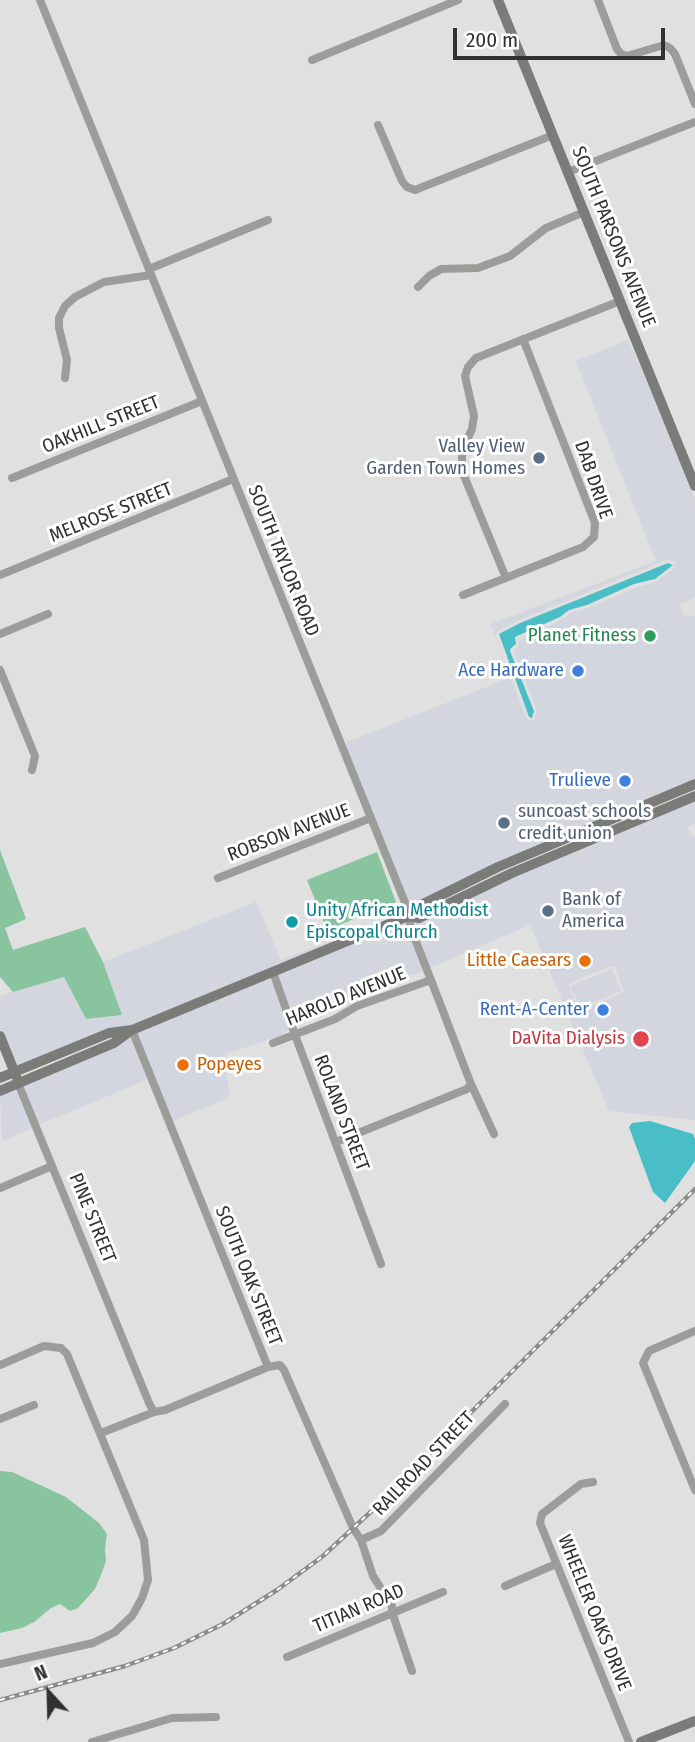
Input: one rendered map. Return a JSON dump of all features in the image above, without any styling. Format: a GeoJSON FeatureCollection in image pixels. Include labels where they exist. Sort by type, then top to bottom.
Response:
{"type":"FeatureCollection","features":[{"type":"Feature","properties":{"kind":"main road","name":"SOUTH PARSONS AVENUE"},"geometry":{"type":"LineString","coordinates":[[498,0],[695,486]]}},
{"type":"Feature","properties":{"kind":"main road"},"geometry":{"type":"LineString","coordinates":[[0,1091],[16,1077],[109,1033],[132,1030],[408,916],[413,909],[498,867],[695,784]]}},
{"type":"Feature","properties":{"kind":"main road"},"geometry":{"type":"LineString","coordinates":[[408,916],[419,918],[523,868],[695,796]]}},
{"type":"Feature","properties":{"kind":"main road","name":"PINE STREET"},"geometry":{"type":"LineString","coordinates":[[0,1036],[16,1077]]}},
{"type":"Feature","properties":{"kind":"main road"},"geometry":{"type":"LineString","coordinates":[[0,1078],[16,1077]]}},
{"type":"Feature","properties":{"kind":"main road"},"geometry":{"type":"LineString","coordinates":[[641,1742],[695,1721]]}},
{"type":"Feature","properties":{"kind":"street","name":"SOUTH TAYLOR ROAD"},"geometry":{"type":"LineString","coordinates":[[40,0],[406,905],[430,980],[494,1134]]}},
{"type":"Feature","properties":{"kind":"street"},"geometry":{"type":"LineString","coordinates":[[312,60],[458,0]]}},
{"type":"Feature","properties":{"kind":"street"},"geometry":{"type":"LineString","coordinates":[[598,0],[621,54],[627,56],[664,45],[670,48],[675,54],[695,104]]}},
{"type":"Feature","properties":{"kind":"street"},"geometry":{"type":"LineString","coordinates":[[568,172],[695,122]]}},
{"type":"Feature","properties":{"kind":"street"},"geometry":{"type":"LineString","coordinates":[[378,125],[402,181],[415,190],[553,135]]}},
{"type":"Feature","properties":{"kind":"street"},"geometry":{"type":"LineString","coordinates":[[418,287],[441,269],[478,268],[510,256],[546,228],[584,212]]}},
{"type":"Feature","properties":{"kind":"street"},"geometry":{"type":"LineString","coordinates":[[65,378],[67,360],[59,318],[65,306],[75,297],[104,282],[150,272],[268,220]]}},
{"type":"Feature","properties":{"kind":"street"},"geometry":{"type":"LineString","coordinates":[[506,578],[462,471],[462,451],[472,429],[474,416],[465,376],[468,367],[476,358],[620,300]]}},
{"type":"Feature","properties":{"kind":"street","name":"DAB DRIVE"},"geometry":{"type":"LineString","coordinates":[[463,595],[583,547],[594,537],[595,523],[523,339]]}},
{"type":"Feature","properties":{"kind":"street","name":"OAKHILL STREET"},"geometry":{"type":"LineString","coordinates":[[12,478],[202,401]]}},
{"type":"Feature","properties":{"kind":"street","name":"MELROSE STREET"},"geometry":{"type":"LineString","coordinates":[[0,575],[233,479]]}},
{"type":"Feature","properties":{"kind":"street"},"geometry":{"type":"LineString","coordinates":[[0,634],[48,614]]}},
{"type":"Feature","properties":{"kind":"street"},"geometry":{"type":"LineString","coordinates":[[0,670],[35,756],[32,770]]}},
{"type":"Feature","properties":{"kind":"street"},"geometry":{"type":"LineString","coordinates":[[0,701],[10,696]]}},
{"type":"Feature","properties":{"kind":"street","name":"ROBSON AVENUE"},"geometry":{"type":"LineString","coordinates":[[218,878],[371,818]]}},
{"type":"Feature","properties":{"kind":"street","name":"ROLAND STREET"},"geometry":{"type":"LineString","coordinates":[[273,972],[381,1264]]}},
{"type":"Feature","properties":{"kind":"street","name":"HAROLD AVENUE"},"geometry":{"type":"LineString","coordinates":[[273,1043],[335,1019],[351,1009],[430,980]]}},
{"type":"Feature","properties":{"kind":"street","name":"SOUTH OAK STREET"},"geometry":{"type":"LineString","coordinates":[[132,1030],[268,1367],[280,1365],[284,1370],[361,1540],[373,1577],[393,1606],[392,1612],[412,1671]]}},
{"type":"Feature","properties":{"kind":"street","name":"PINE STREET"},"geometry":{"type":"LineString","coordinates":[[16,1077],[154,1412]]}},
{"type":"Feature","properties":{"kind":"street"},"geometry":{"type":"LineString","coordinates":[[336,1142],[467,1089],[471,1084]]}},
{"type":"Feature","properties":{"kind":"street"},"geometry":{"type":"LineString","coordinates":[[0,1188],[52,1166]]}},
{"type":"Feature","properties":{"kind":"street"},"geometry":{"type":"LineString","coordinates":[[695,1331],[649,1351],[643,1363],[695,1490]]}},
{"type":"Feature","properties":{"kind":"street"},"geometry":{"type":"LineString","coordinates":[[0,1365],[44,1346],[61,1348],[67,1354],[144,1540],[148,1580],[132,1616],[115,1632],[93,1643],[0,1664]]}},
{"type":"Feature","properties":{"kind":"street"},"geometry":{"type":"LineString","coordinates":[[100,1433],[165,1410],[268,1367]]}},
{"type":"Feature","properties":{"kind":"street","name":"RAILROAD STREET"},"geometry":{"type":"LineString","coordinates":[[361,1540],[381,1531],[505,1404]]}},
{"type":"Feature","properties":{"kind":"street"},"geometry":{"type":"LineString","coordinates":[[0,1419],[34,1405]]}},
{"type":"Feature","properties":{"kind":"street","name":"WHEELER OAKS DRIVE"},"geometry":{"type":"LineString","coordinates":[[593,1482],[581,1484],[542,1514],[540,1523],[629,1742]]}},
{"type":"Feature","properties":{"kind":"street"},"geometry":{"type":"LineString","coordinates":[[505,1586],[556,1564]]}},
{"type":"Feature","properties":{"kind":"street","name":"TITIAN ROAD"},"geometry":{"type":"LineString","coordinates":[[288,1657],[443,1592]]}},
{"type":"Feature","properties":{"kind":"street"},"geometry":{"type":"LineString","coordinates":[[92,1742],[172,1718],[216,1717]]}},
{"type":"Feature","properties":{"kind":"shaded area"},"geometry":{"type":"Polygon","coordinates":[[[628,340],[658,405],[695,499],[695,598],[680,605],[685,617],[695,615],[695,779],[577,828],[410,906],[345,743],[509,678],[498,646],[527,719],[534,721],[537,710],[514,651],[519,646],[518,639],[552,625],[571,613],[656,582],[676,567],[674,561],[667,560],[519,620],[498,631],[495,636],[491,624],[656,561],[576,361],[628,340]]]}},
{"type":"Feature","properties":{"kind":"shaded area"},"geometry":{"type":"Polygon","coordinates":[[[695,801],[695,823],[688,827],[690,835],[695,837],[695,1120],[609,1111],[530,925],[430,968],[413,921],[695,801]],[[611,966],[568,984],[578,1010],[624,992],[615,967],[611,966]]]}},
{"type":"Feature","properties":{"kind":"shaded area"},"geometry":{"type":"Polygon","coordinates":[[[256,902],[281,960],[404,914],[133,1025],[16,1067],[0,1027],[0,996],[64,976],[86,1019],[122,1015],[103,962],[256,902]]]}},
{"type":"Feature","properties":{"kind":"shaded area"},"geometry":{"type":"Polygon","coordinates":[[[406,922],[423,971],[295,1025],[278,974],[406,922]]]}},
{"type":"Feature","properties":{"kind":"shaded area"},"geometry":{"type":"Polygon","coordinates":[[[612,969],[621,991],[580,1008],[570,986],[612,969]]]}},
{"type":"Feature","properties":{"kind":"shaded area"},"geometry":{"type":"Polygon","coordinates":[[[271,977],[289,1030],[228,1053],[223,1058],[230,1094],[226,1099],[173,1121],[136,1032],[271,977]]]}},
{"type":"Feature","properties":{"kind":"shaded area"},"geometry":{"type":"Polygon","coordinates":[[[130,1036],[148,1079],[39,1125],[23,1085],[130,1036]]]}},
{"type":"Feature","properties":{"kind":"shaded area"},"geometry":{"type":"Polygon","coordinates":[[[17,1088],[33,1128],[2,1141],[0,1095],[17,1088]]]}},
{"type":"Feature","properties":{"kind":"green space"},"geometry":{"type":"Polygon","coordinates":[[[0,850],[26,919],[5,928],[13,950],[85,927],[103,962],[122,1015],[86,1019],[64,977],[13,992],[0,977],[0,850]]]}},
{"type":"Feature","properties":{"kind":"green space"},"geometry":{"type":"Polygon","coordinates":[[[377,852],[396,902],[327,930],[307,880],[377,852]]]}},
{"type":"Feature","properties":{"kind":"green space"},"geometry":{"type":"Polygon","coordinates":[[[0,1471],[12,1472],[66,1497],[99,1523],[107,1534],[106,1561],[101,1575],[95,1589],[78,1608],[70,1611],[60,1604],[22,1628],[0,1633],[0,1471]]]}},
{"type":"Feature","properties":{"kind":"water"},"geometry":{"type":"Polygon","coordinates":[[[668,563],[673,565],[655,579],[634,584],[569,610],[560,617],[515,637],[516,644],[510,651],[534,711],[532,718],[529,717],[499,634],[668,563]]]}},
{"type":"Feature","properties":{"kind":"water"},"geometry":{"type":"Polygon","coordinates":[[[650,1121],[693,1134],[695,1139],[695,1161],[665,1203],[653,1192],[629,1127],[632,1123],[650,1121]]]}},
{"type":"Feature","properties":{"kind":"railway"},"geometry":{"type":"LineString","coordinates":[[0,1700],[125,1666],[174,1648],[223,1624],[277,1590],[323,1556],[377,1506],[695,1189]]}},
{"type":"Feature","properties":{"kind":"place","name":"Valley View Garden Town Homes"},"geometry":{"type":"Point","coordinates":[539,458]}},
{"type":"Feature","properties":{"kind":"place","name":"Planet Fitness"},"geometry":{"type":"Point","coordinates":[650,636]}},
{"type":"Feature","properties":{"kind":"place","name":"Ace Hardware"},"geometry":{"type":"Point","coordinates":[578,671]}},
{"type":"Feature","properties":{"kind":"place","name":"Trulieve"},"geometry":{"type":"Point","coordinates":[625,781]}},
{"type":"Feature","properties":{"kind":"place","name":"suncoast schools credit union"},"geometry":{"type":"Point","coordinates":[504,823]}},
{"type":"Feature","properties":{"kind":"place","name":"Bank of America"},"geometry":{"type":"Point","coordinates":[548,911]}},
{"type":"Feature","properties":{"kind":"place","name":"Unity African Methodist Episcopal Church"},"geometry":{"type":"Point","coordinates":[292,922]}},
{"type":"Feature","properties":{"kind":"place","name":"Little Caesars"},"geometry":{"type":"Point","coordinates":[585,961]}},
{"type":"Feature","properties":{"kind":"place","name":"Rent-A-Center"},"geometry":{"type":"Point","coordinates":[603,1010]}},
{"type":"Feature","properties":{"kind":"place","name":"DaVita Dialysis"},"geometry":{"type":"Point","coordinates":[641,1039]}},
{"type":"Feature","properties":{"kind":"place","name":"Popeyes"},"geometry":{"type":"Point","coordinates":[183,1065]}}]}
